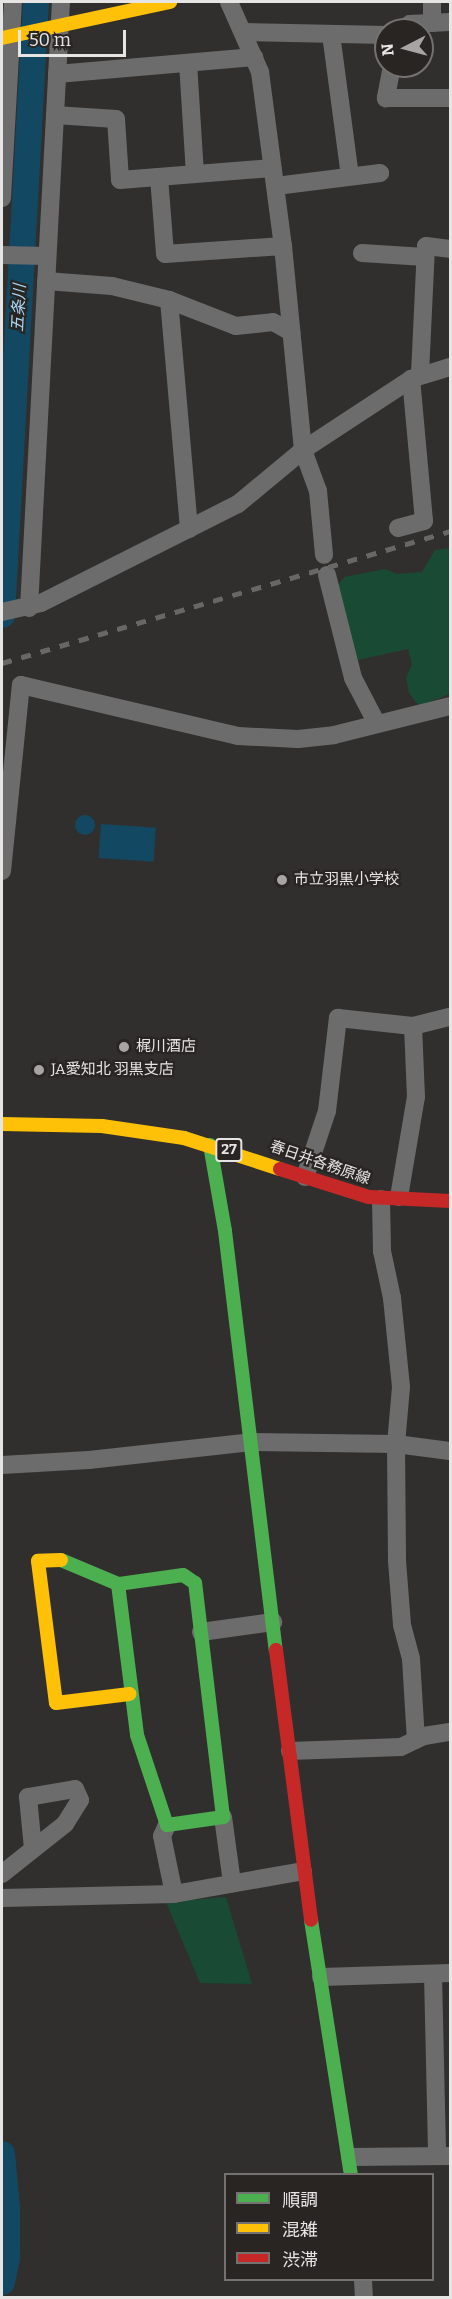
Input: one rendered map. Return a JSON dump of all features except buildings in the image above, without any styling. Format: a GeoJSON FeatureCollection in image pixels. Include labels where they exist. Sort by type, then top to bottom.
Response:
{"type":"FeatureCollection","features":[{"type":"Feature","properties":{"kind":"street"},"geometry":{"type":"LineString","coordinates":[[2,198],[6,37],[13,2]]}},
{"type":"Feature","properties":{"kind":"street"},"geometry":{"type":"LineString","coordinates":[[25,609],[61,2]]}},
{"type":"Feature","properties":{"kind":"street"},"geometry":{"type":"LineString","coordinates":[[6,37],[170,2]]}},
{"type":"Feature","properties":{"kind":"street"},"geometry":{"type":"LineString","coordinates":[[229,2],[254,57],[283,246],[303,450],[318,490],[324,555]]}},
{"type":"Feature","properties":{"kind":"street"},"geometry":{"type":"LineString","coordinates":[[432,2],[432,18]]}},
{"type":"Feature","properties":{"kind":"street"},"geometry":{"type":"LineString","coordinates":[[434,23],[450,22]]}},
{"type":"Feature","properties":{"kind":"street"},"geometry":{"type":"LineString","coordinates":[[243,32],[374,35]]}},
{"type":"Feature","properties":{"kind":"street"},"geometry":{"type":"LineString","coordinates":[[331,34],[350,176]]}},
{"type":"Feature","properties":{"kind":"street"},"geometry":{"type":"LineString","coordinates":[[57,74],[254,57]]}},
{"type":"Feature","properties":{"kind":"street"},"geometry":{"type":"LineString","coordinates":[[188,63],[195,174]]}},
{"type":"Feature","properties":{"kind":"street"},"geometry":{"type":"LineString","coordinates":[[390,78],[386,98],[450,98]]}},
{"type":"Feature","properties":{"kind":"street"},"geometry":{"type":"LineString","coordinates":[[55,115],[116,120],[120,180],[195,174],[274,177],[350,176],[380,173]]}},
{"type":"Feature","properties":{"kind":"street"},"geometry":{"type":"LineString","coordinates":[[159,177],[165,254],[283,246]]}},
{"type":"Feature","properties":{"kind":"street"},"geometry":{"type":"LineString","coordinates":[[398,528],[424,521],[415,377],[426,246],[450,249]]}},
{"type":"Feature","properties":{"kind":"street"},"geometry":{"type":"LineString","coordinates":[[362,253],[425,257]]}},
{"type":"Feature","properties":{"kind":"street"},"geometry":{"type":"LineString","coordinates":[[2,255],[47,256]]}},
{"type":"Feature","properties":{"kind":"street"},"geometry":{"type":"LineString","coordinates":[[46,281],[112,286],[169,300],[236,326],[273,322],[291,332]]}},
{"type":"Feature","properties":{"kind":"street"},"geometry":{"type":"LineString","coordinates":[[169,300],[189,529]]}},
{"type":"Feature","properties":{"kind":"street"},"geometry":{"type":"LineString","coordinates":[[2,612],[25,609],[238,504],[303,450],[415,377],[450,367]]}},
{"type":"Feature","properties":{"kind":"street"},"geometry":{"type":"LineString","coordinates":[[327,575],[353,678],[376,722]]}},
{"type":"Feature","properties":{"kind":"street"},"geometry":{"type":"LineString","coordinates":[[2,871],[21,684],[238,736],[298,739],[334,735],[376,722],[450,706]]}},
{"type":"Feature","properties":{"kind":"street"},"geometry":{"type":"LineString","coordinates":[[305,1177],[327,1111],[338,1018],[413,1026],[450,1017]]}},
{"type":"Feature","properties":{"kind":"street"},"geometry":{"type":"LineString","coordinates":[[399,1197],[416,1097],[413,1026]]}},
{"type":"Feature","properties":{"kind":"street","name":"春日井各務原線"},"geometry":{"type":"LineString","coordinates":[[2,1124],[102,1126],[210,1145],[305,1177],[381,1199],[399,1197],[450,1201]]}},
{"type":"Feature","properties":{"kind":"street"},"geometry":{"type":"LineString","coordinates":[[210,1145],[252,1442],[303,1871],[351,2166],[443,2156],[442,1973],[321,1977]]}},
{"type":"Feature","properties":{"kind":"street"},"geometry":{"type":"LineString","coordinates":[[381,1199],[382,1251],[392,1298],[401,1387],[396,1444],[401,1614],[411,1659],[416,1740]]}},
{"type":"Feature","properties":{"kind":"street"},"geometry":{"type":"LineString","coordinates":[[2,1465],[89,1460],[252,1442],[396,1444],[450,1452]]}},
{"type":"Feature","properties":{"kind":"street"},"geometry":{"type":"LineString","coordinates":[[129,1694],[56,1703],[38,1561],[61,1560],[118,1584],[183,1575],[195,1583],[232,1883]]}},
{"type":"Feature","properties":{"kind":"street"},"geometry":{"type":"LineString","coordinates":[[118,1584],[129,1694],[136,1735],[167,1825],[162,1836],[174,1894]]}},
{"type":"Feature","properties":{"kind":"street"},"geometry":{"type":"LineString","coordinates":[[201,1632],[273,1622]]}},
{"type":"Feature","properties":{"kind":"street"},"geometry":{"type":"LineString","coordinates":[[290,1751],[401,1747],[416,1740],[450,1732]]}},
{"type":"Feature","properties":{"kind":"street"},"geometry":{"type":"LineString","coordinates":[[167,1825],[223,1817]]}},
{"type":"Feature","properties":{"kind":"street"},"geometry":{"type":"LineString","coordinates":[[2,1875],[33,1849]]}},
{"type":"Feature","properties":{"kind":"street"},"geometry":{"type":"LineString","coordinates":[[2,1898],[174,1894],[303,1871]]}},
{"type":"Feature","properties":{"kind":"street"},"geometry":{"type":"LineString","coordinates":[[363,2281],[364,2298]]}},
{"type":"Feature","properties":{"kind":"green space"},"geometry":{"type":"Polygon","coordinates":[[[450,548],[450,694],[419,706],[409,693],[406,678],[412,664],[408,649],[358,660],[346,633],[335,590],[344,577],[385,569],[397,574],[422,572],[435,550],[450,548]]]}},
{"type":"Feature","properties":{"kind":"green space"},"geometry":{"type":"Polygon","coordinates":[[[226,1897],[252,1984],[200,1983],[166,1902],[226,1897]]]}},
{"type":"Feature","properties":{"kind":"water"},"geometry":{"type":"Polygon","coordinates":[[[85,815],[92,818],[95,825],[92,832],[85,835],[78,832],[75,825],[78,818],[85,815]]]}},
{"type":"Feature","properties":{"kind":"water"},"geometry":{"type":"Polygon","coordinates":[[[101,824],[156,828],[153,862],[99,858],[101,824]]]}},
{"type":"Feature","properties":{"kind":"waterway","name":"五条川"},"geometry":{"type":"LineString","coordinates":[[2,615],[36,2]]}},
{"type":"Feature","properties":{"kind":"waterway","name":"五条川"},"geometry":{"type":"LineString","coordinates":[[2,2154],[7,2208],[7,2258],[2,2282]]}},
{"type":"Feature","properties":{"kind":"railway"},"geometry":{"type":"LineString","coordinates":[[2,663],[450,531]]}},
{"type":"Feature","properties":{"kind":"traffic: fast"},"geometry":{"type":"LineString","coordinates":[[210,1145],[225,1231],[276,1650]]}},
{"type":"Feature","properties":{"kind":"traffic: fast"},"geometry":{"type":"LineString","coordinates":[[61,1560],[118,1584],[137,1735],[167,1825],[223,1817],[195,1583],[183,1575],[118,1584]]}},
{"type":"Feature","properties":{"kind":"traffic: fast"},"geometry":{"type":"LineString","coordinates":[[311,1920],[351,2173]]}},
{"type":"Feature","properties":{"kind":"traffic: slow"},"geometry":{"type":"LineString","coordinates":[[2,38],[170,2]]}},
{"type":"Feature","properties":{"kind":"traffic: slow"},"geometry":{"type":"LineString","coordinates":[[2,1124],[102,1126],[184,1138],[280,1169]]}},
{"type":"Feature","properties":{"kind":"traffic: slow"},"geometry":{"type":"LineString","coordinates":[[61,1560],[38,1561],[56,1703],[129,1694]]}},
{"type":"Feature","properties":{"kind":"traffic: jam"},"geometry":{"type":"LineString","coordinates":[[280,1169],[369,1197],[450,1201]]}},
{"type":"Feature","properties":{"kind":"traffic: jam"},"geometry":{"type":"LineString","coordinates":[[276,1650],[311,1920]]}},
{"type":"Feature","properties":{"kind":"place","name":"市立羽黒小学校"},"geometry":{"type":"Point","coordinates":[282,880]}},
{"type":"Feature","properties":{"kind":"place","name":"梶川酒店"},"geometry":{"type":"Point","coordinates":[124,1047]}},
{"type":"Feature","properties":{"kind":"place","name":"JA愛知北 羽黒支店"},"geometry":{"type":"Point","coordinates":[39,1070]}}]}
